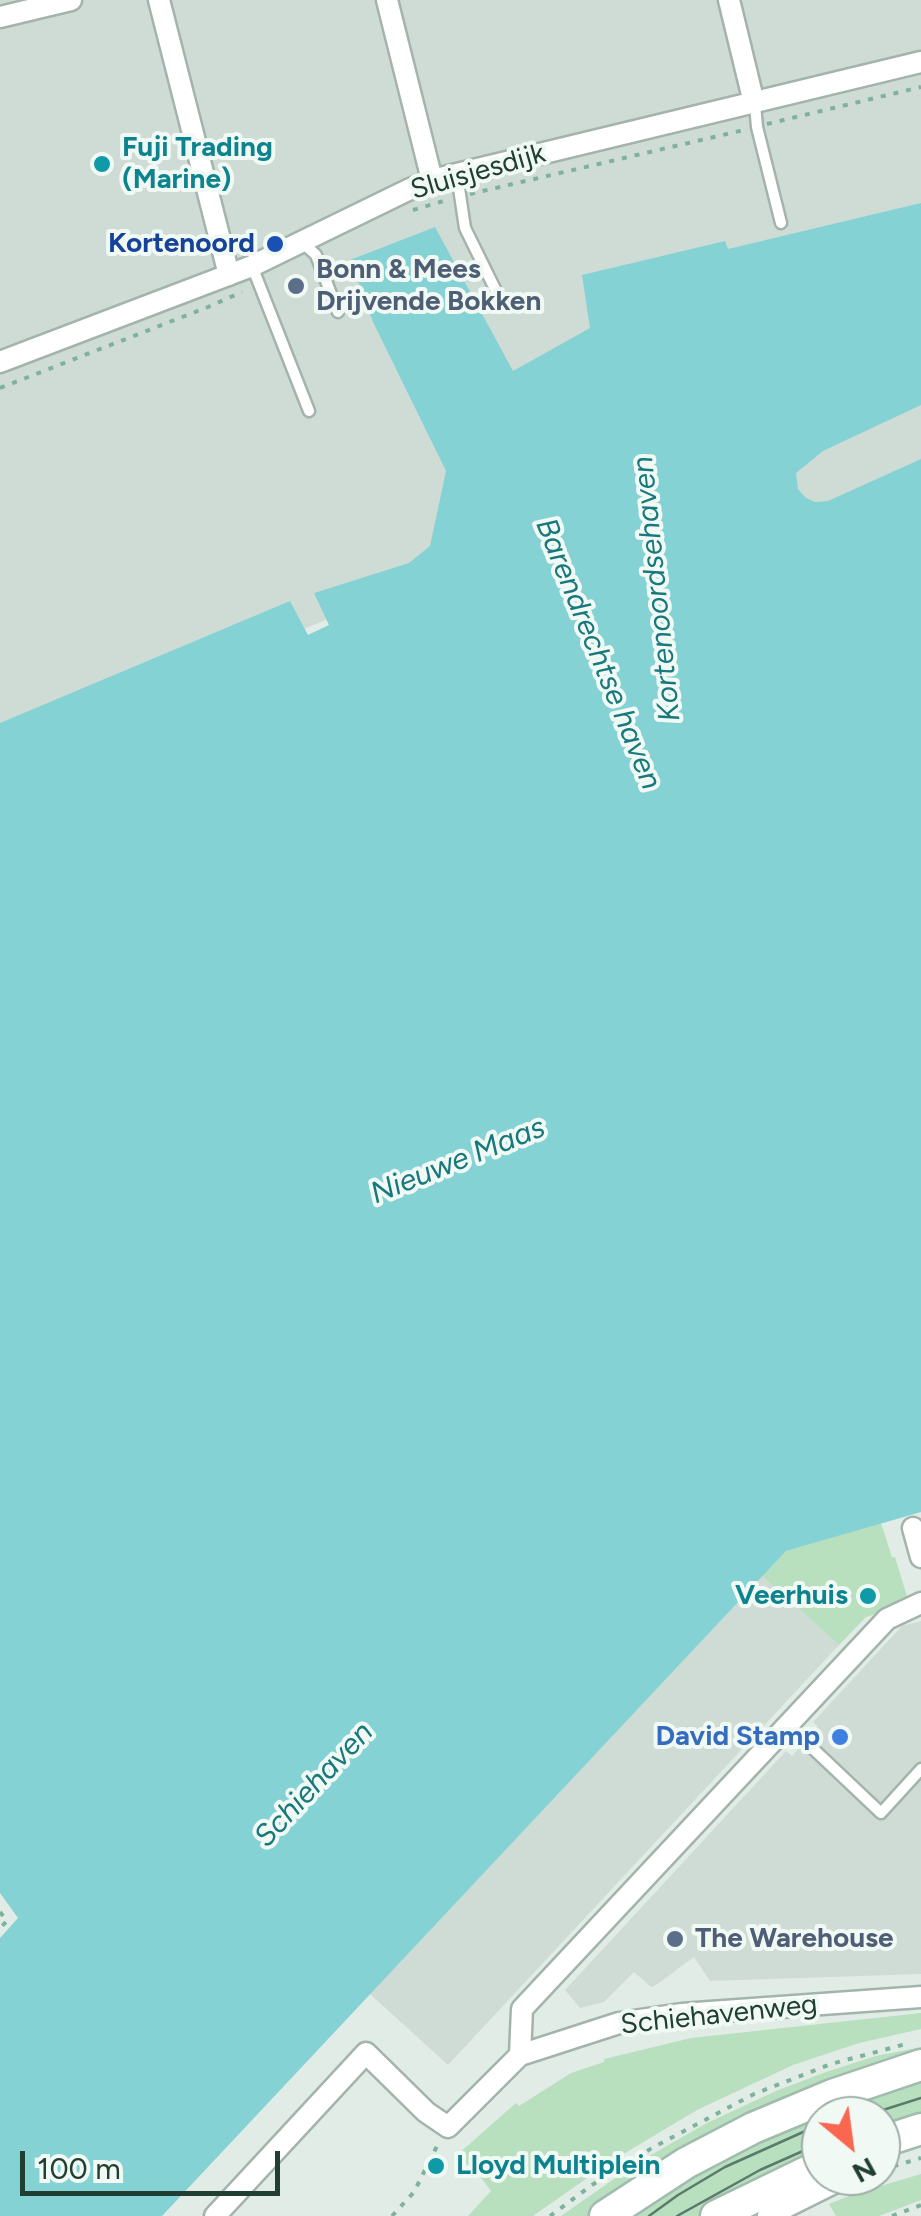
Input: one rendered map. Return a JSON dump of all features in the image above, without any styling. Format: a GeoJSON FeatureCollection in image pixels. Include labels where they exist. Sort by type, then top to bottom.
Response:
{"type":"FeatureCollection","features":[{"type":"Feature","properties":{"kind":"main road"},"geometry":{"type":"LineString","coordinates":[[605,2216],[686,2163],[753,2128],[832,2094],[921,2065]]}},
{"type":"Feature","properties":{"kind":"main road"},"geometry":{"type":"LineString","coordinates":[[716,2216],[801,2174]]}},
{"type":"Feature","properties":{"kind":"street"},"geometry":{"type":"LineString","coordinates":[[0,17],[72,0]]}},
{"type":"Feature","properties":{"kind":"street"},"geometry":{"type":"LineString","coordinates":[[159,0],[229,275]]}},
{"type":"Feature","properties":{"kind":"street"},"geometry":{"type":"LineString","coordinates":[[387,0],[432,180]]}},
{"type":"Feature","properties":{"kind":"street"},"geometry":{"type":"LineString","coordinates":[[729,0],[754,102]]}},
{"type":"Feature","properties":{"kind":"street","name":"Sluisjesdijk"},"geometry":{"type":"LineString","coordinates":[[0,362],[252,266],[432,180],[921,62]]}},
{"type":"Feature","properties":{"kind":"street"},"geometry":{"type":"LineString","coordinates":[[913,1528],[921,1557]]}},
{"type":"Feature","properties":{"kind":"street"},"geometry":{"type":"LineString","coordinates":[[216,2216],[366,2054],[419,2118],[448,2126],[520,2054],[522,2008],[887,1619],[921,1602]]}},
{"type":"Feature","properties":{"kind":"street","name":"Schiehavenweg"},"geometry":{"type":"LineString","coordinates":[[520,2054],[619,2023],[682,2014],[921,1997]]}},
{"type":"Feature","properties":{"kind":"street"},"geometry":{"type":"LineString","coordinates":[[768,2216],[809,2196]]}},
{"type":"Feature","properties":{"kind":"lane"},"geometry":{"type":"LineString","coordinates":[[754,102],[781,223]]}},
{"type":"Feature","properties":{"kind":"lane"},"geometry":{"type":"LineString","coordinates":[[456,174],[465,228],[497,294]]}},
{"type":"Feature","properties":{"kind":"lane"},"geometry":{"type":"LineString","coordinates":[[303,242],[316,255],[338,312]]}},
{"type":"Feature","properties":{"kind":"lane"},"geometry":{"type":"LineString","coordinates":[[252,266],[309,411]]}},
{"type":"Feature","properties":{"kind":"lane"},"geometry":{"type":"LineString","coordinates":[[788,1724],[881,1813],[921,1769]]}},
{"type":"Feature","properties":{"kind":"path"},"geometry":{"type":"LineString","coordinates":[[0,1928],[7,1921],[1,1915]]}},
{"type":"Feature","properties":{"kind":"path"},"geometry":{"type":"LineString","coordinates":[[392,2216],[414,2192],[448,2126]]}},
{"type":"Feature","properties":{"kind":"path"},"geometry":{"type":"LineString","coordinates":[[892,2216],[921,2205]]}},
{"type":"Feature","properties":{"kind":"shaded area"},"geometry":{"type":"Polygon","coordinates":[[[0,0],[921,0],[921,486],[443,571],[0,756],[0,0]]]}},
{"type":"Feature","properties":{"kind":"shaded area"},"geometry":{"type":"Polygon","coordinates":[[[762,1576],[839,1645],[448,2065],[370,1994],[762,1576]]]}},
{"type":"Feature","properties":{"kind":"shaded area"},"geometry":{"type":"Polygon","coordinates":[[[921,1621],[921,1974],[710,1981],[694,1957],[651,1987],[634,1972],[604,2002],[580,2008],[565,1990],[786,1751],[792,1756],[818,1727],[813,1722],[902,1626],[921,1621]]]}},
{"type":"Feature","properties":{"kind":"green space"},"geometry":{"type":"Polygon","coordinates":[[[881,1523],[909,1603],[866,1617],[839,1645],[762,1576],[786,1551],[881,1523]]]}},
{"type":"Feature","properties":{"kind":"green space"},"geometry":{"type":"Polygon","coordinates":[[[921,2013],[921,2029],[859,2043],[793,2065],[697,2110],[610,2162],[533,2216],[468,2216],[491,2191],[457,2155],[516,2103],[519,2106],[571,2073],[604,2059],[691,2038],[921,2013]]]}},
{"type":"Feature","properties":{"kind":"green space"},"geometry":{"type":"Polygon","coordinates":[[[921,2047],[921,2059],[844,2096],[801,2096],[801,2116],[593,2216],[561,2216],[637,2163],[707,2123],[776,2091],[876,2056],[921,2047]]]}},
{"type":"Feature","properties":{"kind":"green space"},"geometry":{"type":"Polygon","coordinates":[[[921,2072],[921,2122],[901,2128],[901,2096],[864,2096],[921,2072]]]}},
{"type":"Feature","properties":{"kind":"green space"},"geometry":{"type":"Polygon","coordinates":[[[801,2122],[801,2168],[705,2216],[617,2216],[691,2168],[801,2122]]]}},
{"type":"Feature","properties":{"kind":"green space"},"geometry":{"type":"Polygon","coordinates":[[[921,2174],[921,2200],[879,2216],[836,2216],[829,2204],[849,2196],[901,2196],[901,2180],[921,2174]]]}},
{"type":"Feature","properties":{"kind":"water"},"geometry":{"type":"Polygon","coordinates":[[[921,203],[921,405],[823,451],[796,473],[798,489],[806,498],[828,501],[921,459],[921,1512],[786,1551],[162,2216],[0,2216],[0,1938],[18,1918],[0,1893],[0,723],[290,601],[308,635],[329,625],[314,593],[409,563],[430,546],[446,471],[373,322],[350,260],[435,227],[513,371],[590,328],[582,275],[725,241],[728,249],[921,203]]]}},
{"type":"Feature","properties":{"kind":"tram line"},"geometry":{"type":"LineString","coordinates":[[901,2104],[921,2098]]}},
{"type":"Feature","properties":{"kind":"tram line"},"geometry":{"type":"LineString","coordinates":[[649,2216],[725,2167],[801,2133]]}},
{"type":"Feature","properties":{"kind":"tram line"},"geometry":{"type":"LineString","coordinates":[[677,2216],[801,2152]]}},
{"type":"Feature","properties":{"kind":"place","name":"Fuji Trading (Marine)"},"geometry":{"type":"Point","coordinates":[102,164]}},
{"type":"Feature","properties":{"kind":"place","name":"Kortenoord"},"geometry":{"type":"Point","coordinates":[275,244]}},
{"type":"Feature","properties":{"kind":"place","name":"Bonn & Mees Drijvende Bokken"},"geometry":{"type":"Point","coordinates":[296,286]}},
{"type":"Feature","properties":{"kind":"place","name":"Veerhuis"},"geometry":{"type":"Point","coordinates":[868,1596]}},
{"type":"Feature","properties":{"kind":"place","name":"David Stamp"},"geometry":{"type":"Point","coordinates":[840,1737]}},
{"type":"Feature","properties":{"kind":"place","name":"The Warehouse"},"geometry":{"type":"Point","coordinates":[675,1939]}},
{"type":"Feature","properties":{"kind":"place","name":"Lloyd Multiplein"},"geometry":{"type":"Point","coordinates":[436,2166]}},
{"type":"Feature","properties":{"kind":"water label","name":"Kortenoordsehaven"},"geometry":{"type":"Point","coordinates":[657,589]}},
{"type":"Feature","properties":{"kind":"water label","name":"Barendrechtse haven"},"geometry":{"type":"Point","coordinates":[598,654]}},
{"type":"Feature","properties":{"kind":"water label","name":"Nieuwe Maas"},"geometry":{"type":"Point","coordinates":[458,1161]}},
{"type":"Feature","properties":{"kind":"water label","name":"Schiehaven"},"geometry":{"type":"Point","coordinates":[314,1785]}}]}
